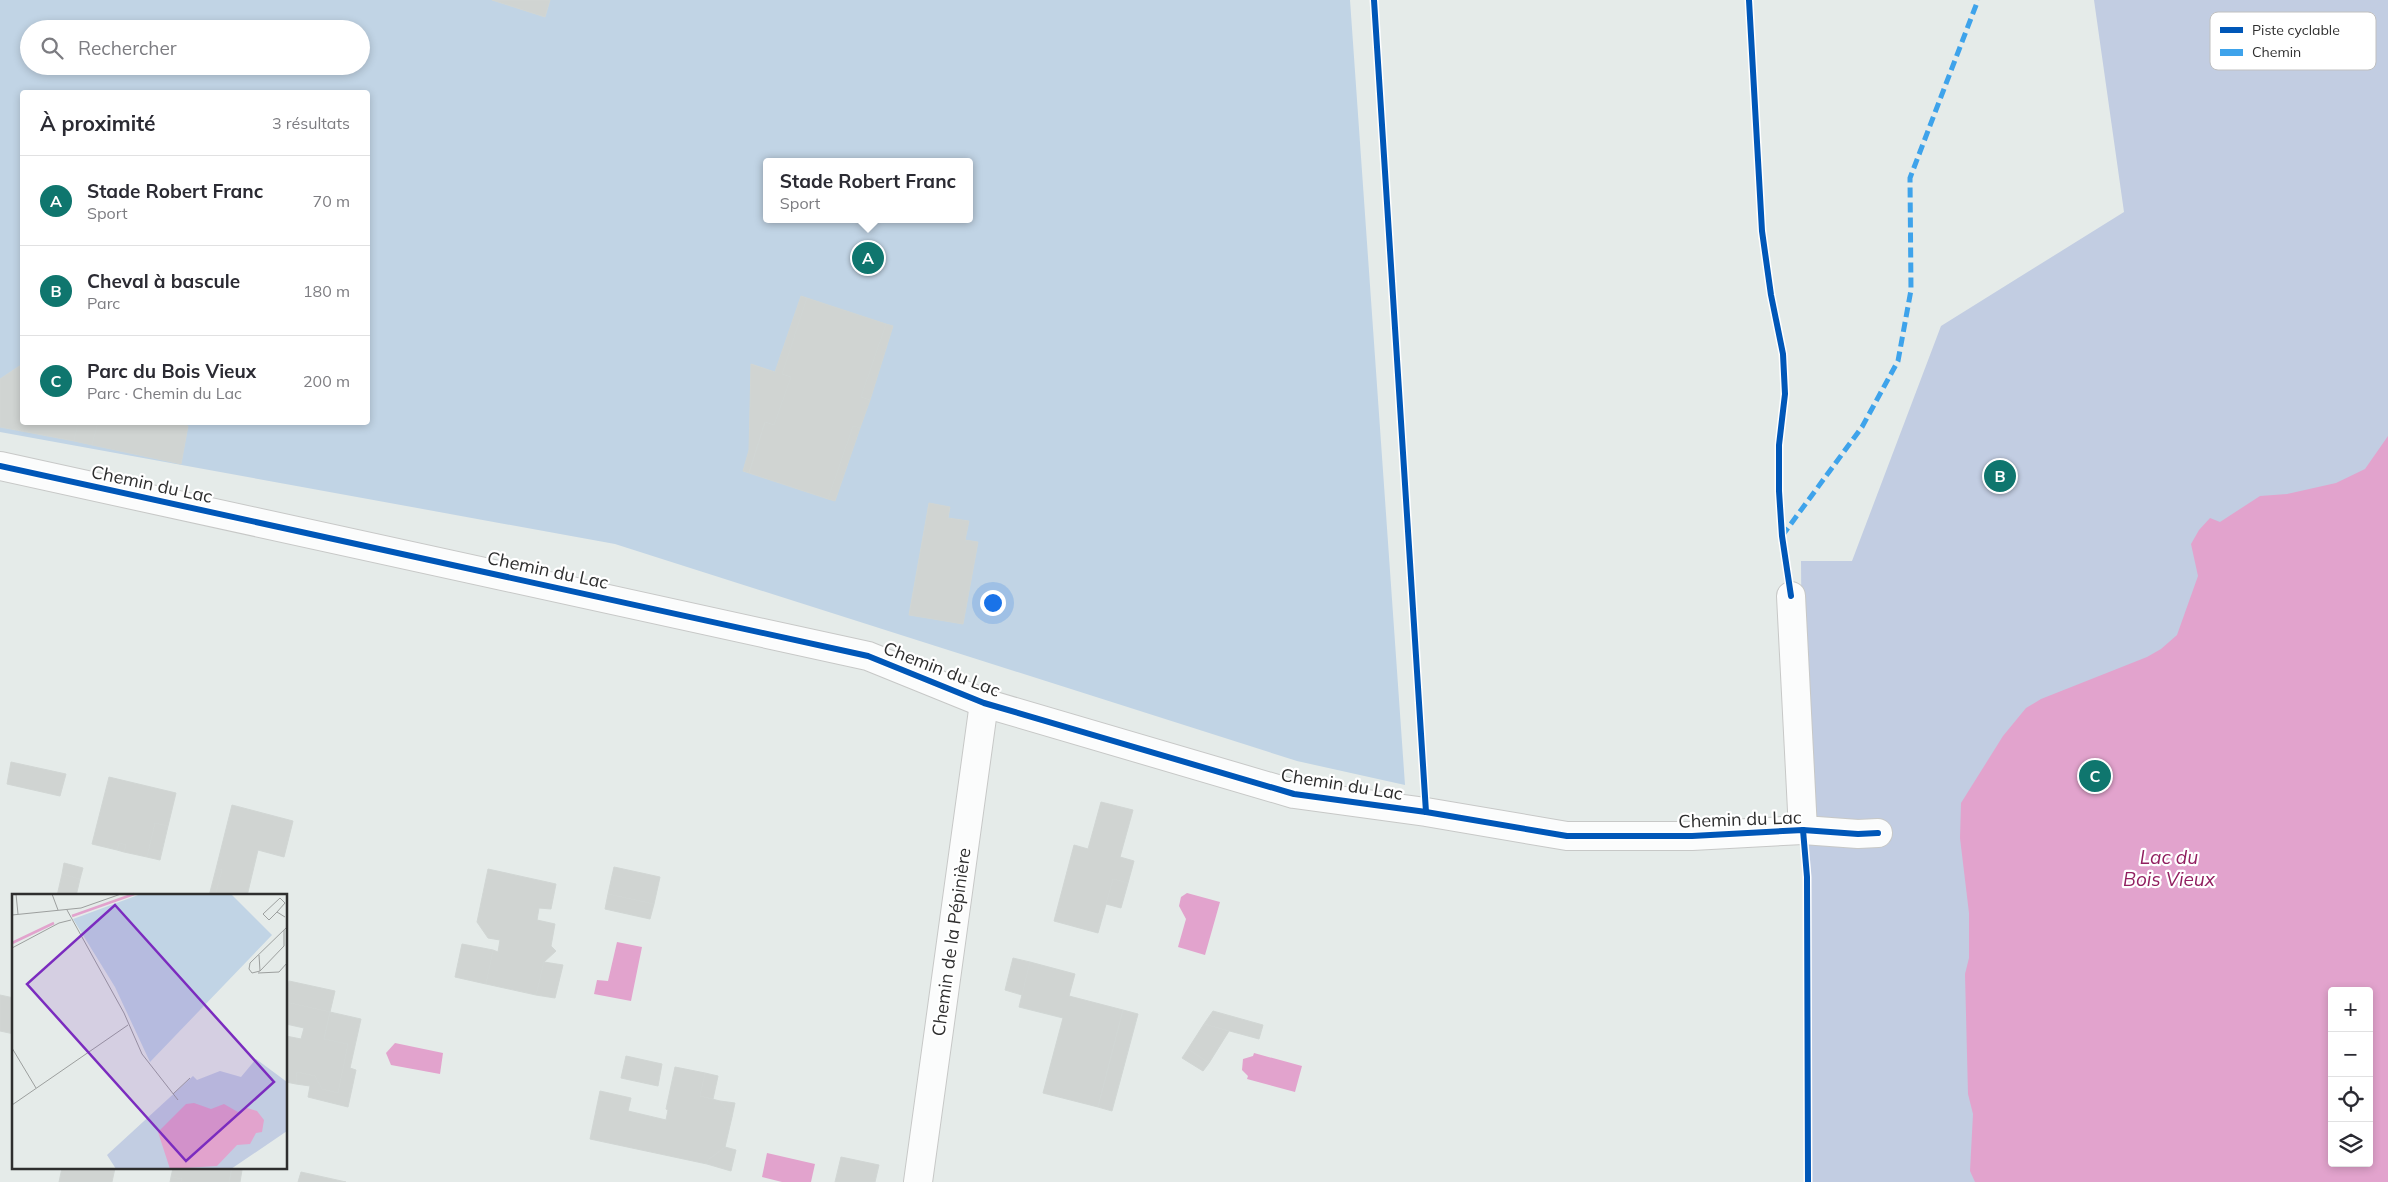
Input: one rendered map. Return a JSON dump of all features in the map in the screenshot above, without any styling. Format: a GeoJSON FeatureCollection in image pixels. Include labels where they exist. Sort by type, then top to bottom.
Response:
{"type":"FeatureCollection","features":[{"type":"Feature","properties":{"kind":"street","name":"Chemin du Lac"},"geometry":{"type":"LineString","coordinates":[[0,466],[868,656],[984,703],[1294,794],[1426,812],[1567,836],[1692,836],[1803,830],[1858,834],[1878,833]]}},
{"type":"Feature","properties":{"kind":"street"},"geometry":{"type":"LineString","coordinates":[[1791,596],[1803,830]]}},
{"type":"Feature","properties":{"kind":"street","name":"Chemin de la Pépinière"},"geometry":{"type":"LineString","coordinates":[[918,1182],[984,703]]}},
{"type":"Feature","properties":{"kind":"shaded area"},"geometry":{"type":"Polygon","coordinates":[[[0,0],[1350,0],[1405,785],[1297,761],[615,544],[0,432],[0,0]]]}},
{"type":"Feature","properties":{"kind":"shaded area"},"geometry":{"type":"Polygon","coordinates":[[[2094,0],[2388,0],[2388,1182],[1806,1182],[1801,561],[1852,561],[1941,326],[2124,212],[2094,0]]]}},
{"type":"Feature","properties":{"kind":"water","name":"Lac du Bois Vieux"},"geometry":{"type":"Polygon","coordinates":[[[2388,436],[2388,1182],[1975,1182],[1970,1171],[1973,1114],[1968,1094],[1965,974],[1969,958],[1969,913],[1960,838],[1961,803],[2003,736],[2026,708],[2041,699],[2147,657],[2161,649],[2177,635],[2198,576],[2191,544],[2199,530],[2210,518],[2220,522],[2260,496],[2287,494],[2336,483],[2365,469],[2388,436]]]}},
{"type":"Feature","properties":{"kind":"water"},"geometry":{"type":"Polygon","coordinates":[[[1187,893],[1220,902],[1205,955],[1178,947],[1186,919],[1179,906],[1181,897],[1187,893]]]}},
{"type":"Feature","properties":{"kind":"water"},"geometry":{"type":"Polygon","coordinates":[[[617,942],[642,947],[631,1001],[594,994],[597,980],[608,981],[617,942]]]}},
{"type":"Feature","properties":{"kind":"water"},"geometry":{"type":"Polygon","coordinates":[[[395,1043],[443,1053],[440,1074],[391,1065],[386,1053],[395,1043]]]}},
{"type":"Feature","properties":{"kind":"water"},"geometry":{"type":"Polygon","coordinates":[[[1254,1053],[1302,1066],[1295,1092],[1247,1079],[1248,1076],[1242,1070],[1243,1059],[1253,1056],[1254,1053]]]}},
{"type":"Feature","properties":{"kind":"water"},"geometry":{"type":"Polygon","coordinates":[[[767,1153],[815,1164],[811,1182],[782,1182],[762,1177],[767,1153]]]}},
{"type":"Feature","properties":{"kind":"building"},"geometry":{"type":"Polygon","coordinates":[[[492,0],[550,0],[545,17],[492,0]]]}},
{"type":"Feature","properties":{"kind":"building"},"geometry":{"type":"Polygon","coordinates":[[[801,296],[807,298],[782,374],[791,377],[774,425],[765,422],[749,473],[743,471],[749,450],[751,364],[775,372],[801,296]]]}},
{"type":"Feature","properties":{"kind":"building"},"geometry":{"type":"Polygon","coordinates":[[[807,298],[886,324],[861,397],[870,400],[860,428],[853,426],[828,499],[749,473],[765,422],[774,425],[791,377],[782,374],[807,298]]]}},
{"type":"Feature","properties":{"kind":"building"},"geometry":{"type":"Polygon","coordinates":[[[886,324],[893,326],[870,400],[861,397],[886,324]]]}},
{"type":"Feature","properties":{"kind":"building"},"geometry":{"type":"Polygon","coordinates":[[[20,366],[20,425],[77,425],[74,441],[0,427],[0,379],[20,366]]]}},
{"type":"Feature","properties":{"kind":"building"},"geometry":{"type":"Polygon","coordinates":[[[77,425],[97,425],[92,445],[74,441],[77,425]]]}},
{"type":"Feature","properties":{"kind":"building"},"geometry":{"type":"Polygon","coordinates":[[[97,425],[188,426],[181,464],[92,445],[97,425]]]}},
{"type":"Feature","properties":{"kind":"building"},"geometry":{"type":"Polygon","coordinates":[[[853,426],[860,428],[835,501],[828,499],[853,426]]]}},
{"type":"Feature","properties":{"kind":"building"},"geometry":{"type":"Polygon","coordinates":[[[929,503],[950,507],[948,518],[969,521],[965,540],[978,542],[963,624],[909,615],[929,503]]]}},
{"type":"Feature","properties":{"kind":"building"},"geometry":{"type":"Polygon","coordinates":[[[11,762],[66,774],[60,796],[7,784],[11,762]]]}},
{"type":"Feature","properties":{"kind":"building"},"geometry":{"type":"Polygon","coordinates":[[[109,777],[176,793],[168,826],[155,823],[147,857],[124,852],[126,845],[119,843],[117,850],[92,844],[109,777]]]}},
{"type":"Feature","properties":{"kind":"building"},"geometry":{"type":"Polygon","coordinates":[[[1101,802],[1133,810],[1120,857],[1134,861],[1128,883],[1113,879],[1098,933],[1054,921],[1074,845],[1088,849],[1101,802]]]}},
{"type":"Feature","properties":{"kind":"building"},"geometry":{"type":"Polygon","coordinates":[[[232,805],[293,821],[284,857],[258,850],[247,894],[216,894],[222,870],[216,869],[232,805]]]}},
{"type":"Feature","properties":{"kind":"building"},"geometry":{"type":"Polygon","coordinates":[[[155,823],[168,826],[160,860],[147,857],[155,823]]]}},
{"type":"Feature","properties":{"kind":"building"},"geometry":{"type":"Polygon","coordinates":[[[119,843],[126,845],[124,852],[117,850],[119,843]]]}},
{"type":"Feature","properties":{"kind":"building"},"geometry":{"type":"Polygon","coordinates":[[[64,863],[83,868],[80,879],[62,874],[64,863]]]}},
{"type":"Feature","properties":{"kind":"building"},"geometry":{"type":"Polygon","coordinates":[[[614,867],[660,877],[654,904],[608,894],[614,867]]]}},
{"type":"Feature","properties":{"kind":"building"},"geometry":{"type":"Polygon","coordinates":[[[216,869],[222,870],[216,894],[210,894],[216,869]]]}},
{"type":"Feature","properties":{"kind":"building"},"geometry":{"type":"Polygon","coordinates":[[[488,869],[556,884],[551,909],[539,908],[537,920],[555,924],[551,946],[556,951],[544,962],[536,995],[486,984],[493,950],[498,952],[500,940],[488,938],[477,922],[488,869]]]}},
{"type":"Feature","properties":{"kind":"building"},"geometry":{"type":"Polygon","coordinates":[[[62,874],[80,879],[76,894],[57,894],[62,874]]]}},
{"type":"Feature","properties":{"kind":"building"},"geometry":{"type":"Polygon","coordinates":[[[1113,879],[1128,883],[1121,908],[1106,904],[1113,879]]]}},
{"type":"Feature","properties":{"kind":"building"},"geometry":{"type":"Polygon","coordinates":[[[608,894],[654,904],[650,919],[605,909],[608,894]]]}},
{"type":"Feature","properties":{"kind":"building"},"geometry":{"type":"Polygon","coordinates":[[[462,944],[493,950],[486,984],[455,977],[462,944]]]}},
{"type":"Feature","properties":{"kind":"building"},"geometry":{"type":"Polygon","coordinates":[[[1013,958],[1030,962],[1022,995],[1005,990],[1013,958]]]}},
{"type":"Feature","properties":{"kind":"building"},"geometry":{"type":"Polygon","coordinates":[[[544,962],[563,965],[555,998],[536,995],[544,962]]]}},
{"type":"Feature","properties":{"kind":"building"},"geometry":{"type":"Polygon","coordinates":[[[1030,962],[1075,974],[1069,996],[1123,1010],[1098,1107],[1043,1093],[1063,1018],[1019,1007],[1030,962]]]}},
{"type":"Feature","properties":{"kind":"building"},"geometry":{"type":"Polygon","coordinates":[[[289,981],[335,991],[330,1012],[288,1002],[289,981]]]}},
{"type":"Feature","properties":{"kind":"building"},"geometry":{"type":"Polygon","coordinates":[[[0,995],[12,998],[12,1034],[0,1031],[0,995]]]}},
{"type":"Feature","properties":{"kind":"building"},"geometry":{"type":"Polygon","coordinates":[[[288,1002],[330,1012],[324,1039],[348,1044],[338,1093],[322,1089],[315,1076],[297,1072],[296,1084],[288,1082],[288,1036],[301,1039],[304,1028],[288,1024],[288,1002]]]}},
{"type":"Feature","properties":{"kind":"building"},"geometry":{"type":"Polygon","coordinates":[[[1123,1010],[1138,1014],[1112,1111],[1098,1107],[1123,1010]]]}},
{"type":"Feature","properties":{"kind":"building"},"geometry":{"type":"Polygon","coordinates":[[[1213,1011],[1263,1025],[1259,1039],[1204,1024],[1213,1011]]]}},
{"type":"Feature","properties":{"kind":"building"},"geometry":{"type":"Polygon","coordinates":[[[330,1012],[361,1019],[350,1068],[356,1070],[348,1107],[308,1097],[310,1086],[296,1084],[297,1072],[315,1076],[322,1089],[338,1093],[348,1044],[324,1039],[330,1012]]]}},
{"type":"Feature","properties":{"kind":"building"},"geometry":{"type":"Polygon","coordinates":[[[1204,1024],[1229,1031],[1209,1063],[1188,1049],[1204,1024]]]}},
{"type":"Feature","properties":{"kind":"building"},"geometry":{"type":"Polygon","coordinates":[[[1188,1049],[1209,1063],[1203,1071],[1182,1058],[1188,1049]]]}},
{"type":"Feature","properties":{"kind":"building"},"geometry":{"type":"Polygon","coordinates":[[[626,1056],[662,1064],[658,1086],[621,1078],[626,1056]]]}},
{"type":"Feature","properties":{"kind":"building"},"geometry":{"type":"Polygon","coordinates":[[[675,1067],[705,1073],[700,1096],[720,1101],[732,1117],[725,1147],[708,1160],[707,1164],[590,1139],[600,1091],[631,1098],[628,1111],[666,1120],[668,1110],[666,1109],[675,1067]]]}},
{"type":"Feature","properties":{"kind":"building"},"geometry":{"type":"Polygon","coordinates":[[[705,1073],[718,1076],[713,1099],[700,1096],[705,1073]]]}},
{"type":"Feature","properties":{"kind":"building"},"geometry":{"type":"Polygon","coordinates":[[[720,1101],[735,1103],[732,1117],[720,1101]]]}},
{"type":"Feature","properties":{"kind":"building"},"geometry":{"type":"Polygon","coordinates":[[[725,1147],[736,1150],[731,1171],[707,1164],[708,1160],[725,1147]]]}},
{"type":"Feature","properties":{"kind":"building"},"geometry":{"type":"Polygon","coordinates":[[[841,1157],[879,1165],[875,1182],[835,1182],[841,1157]]]}},
{"type":"Feature","properties":{"kind":"building"},"geometry":{"type":"Polygon","coordinates":[[[62,1170],[115,1170],[112,1182],[59,1182],[62,1170]]]}},
{"type":"Feature","properties":{"kind":"building"},"geometry":{"type":"Polygon","coordinates":[[[173,1170],[232,1170],[229,1182],[181,1182],[182,1179],[171,1177],[173,1170]]]}},
{"type":"Feature","properties":{"kind":"building"},"geometry":{"type":"Polygon","coordinates":[[[232,1170],[242,1170],[240,1182],[229,1182],[232,1170]]]}},
{"type":"Feature","properties":{"kind":"building"},"geometry":{"type":"Polygon","coordinates":[[[301,1172],[346,1182],[298,1182],[301,1172]]]}},
{"type":"Feature","properties":{"kind":"building"},"geometry":{"type":"Polygon","coordinates":[[[171,1177],[182,1179],[181,1182],[170,1182],[171,1177]]]}},
{"type":"Feature","properties":{"kind":"marked path"},"geometry":{"type":"LineString","coordinates":[[1782,536],[1862,427],[1898,361],[1911,290],[1910,178],[1978,0]]}},
{"type":"Feature","properties":{"kind":"cycle path"},"geometry":{"type":"LineString","coordinates":[[1374,0],[1426,812]]}},
{"type":"Feature","properties":{"kind":"cycle path"},"geometry":{"type":"LineString","coordinates":[[1749,0],[1762,231],[1771,295],[1783,354],[1785,394],[1779,445],[1779,491],[1782,536],[1791,596]]}},
{"type":"Feature","properties":{"kind":"cycle path"},"geometry":{"type":"LineString","coordinates":[[0,466],[868,656],[984,703],[1294,794],[1426,812],[1567,836],[1692,836],[1803,830],[1858,834],[1878,833]]}},
{"type":"Feature","properties":{"kind":"cycle path"},"geometry":{"type":"LineString","coordinates":[[1803,830],[1807,877],[1808,1182]]}},
{"type":"Feature","properties":{"kind":"place","name":"Stade Robert Franc"},"geometry":{"type":"Point","coordinates":[868,258]}},
{"type":"Feature","properties":{"kind":"place","name":"Cheval à bascule"},"geometry":{"type":"Point","coordinates":[2000,476]}},
{"type":"Feature","properties":{"kind":"place","name":"Parc du Bois Vieux"},"geometry":{"type":"Point","coordinates":[2095,776]}}]}
